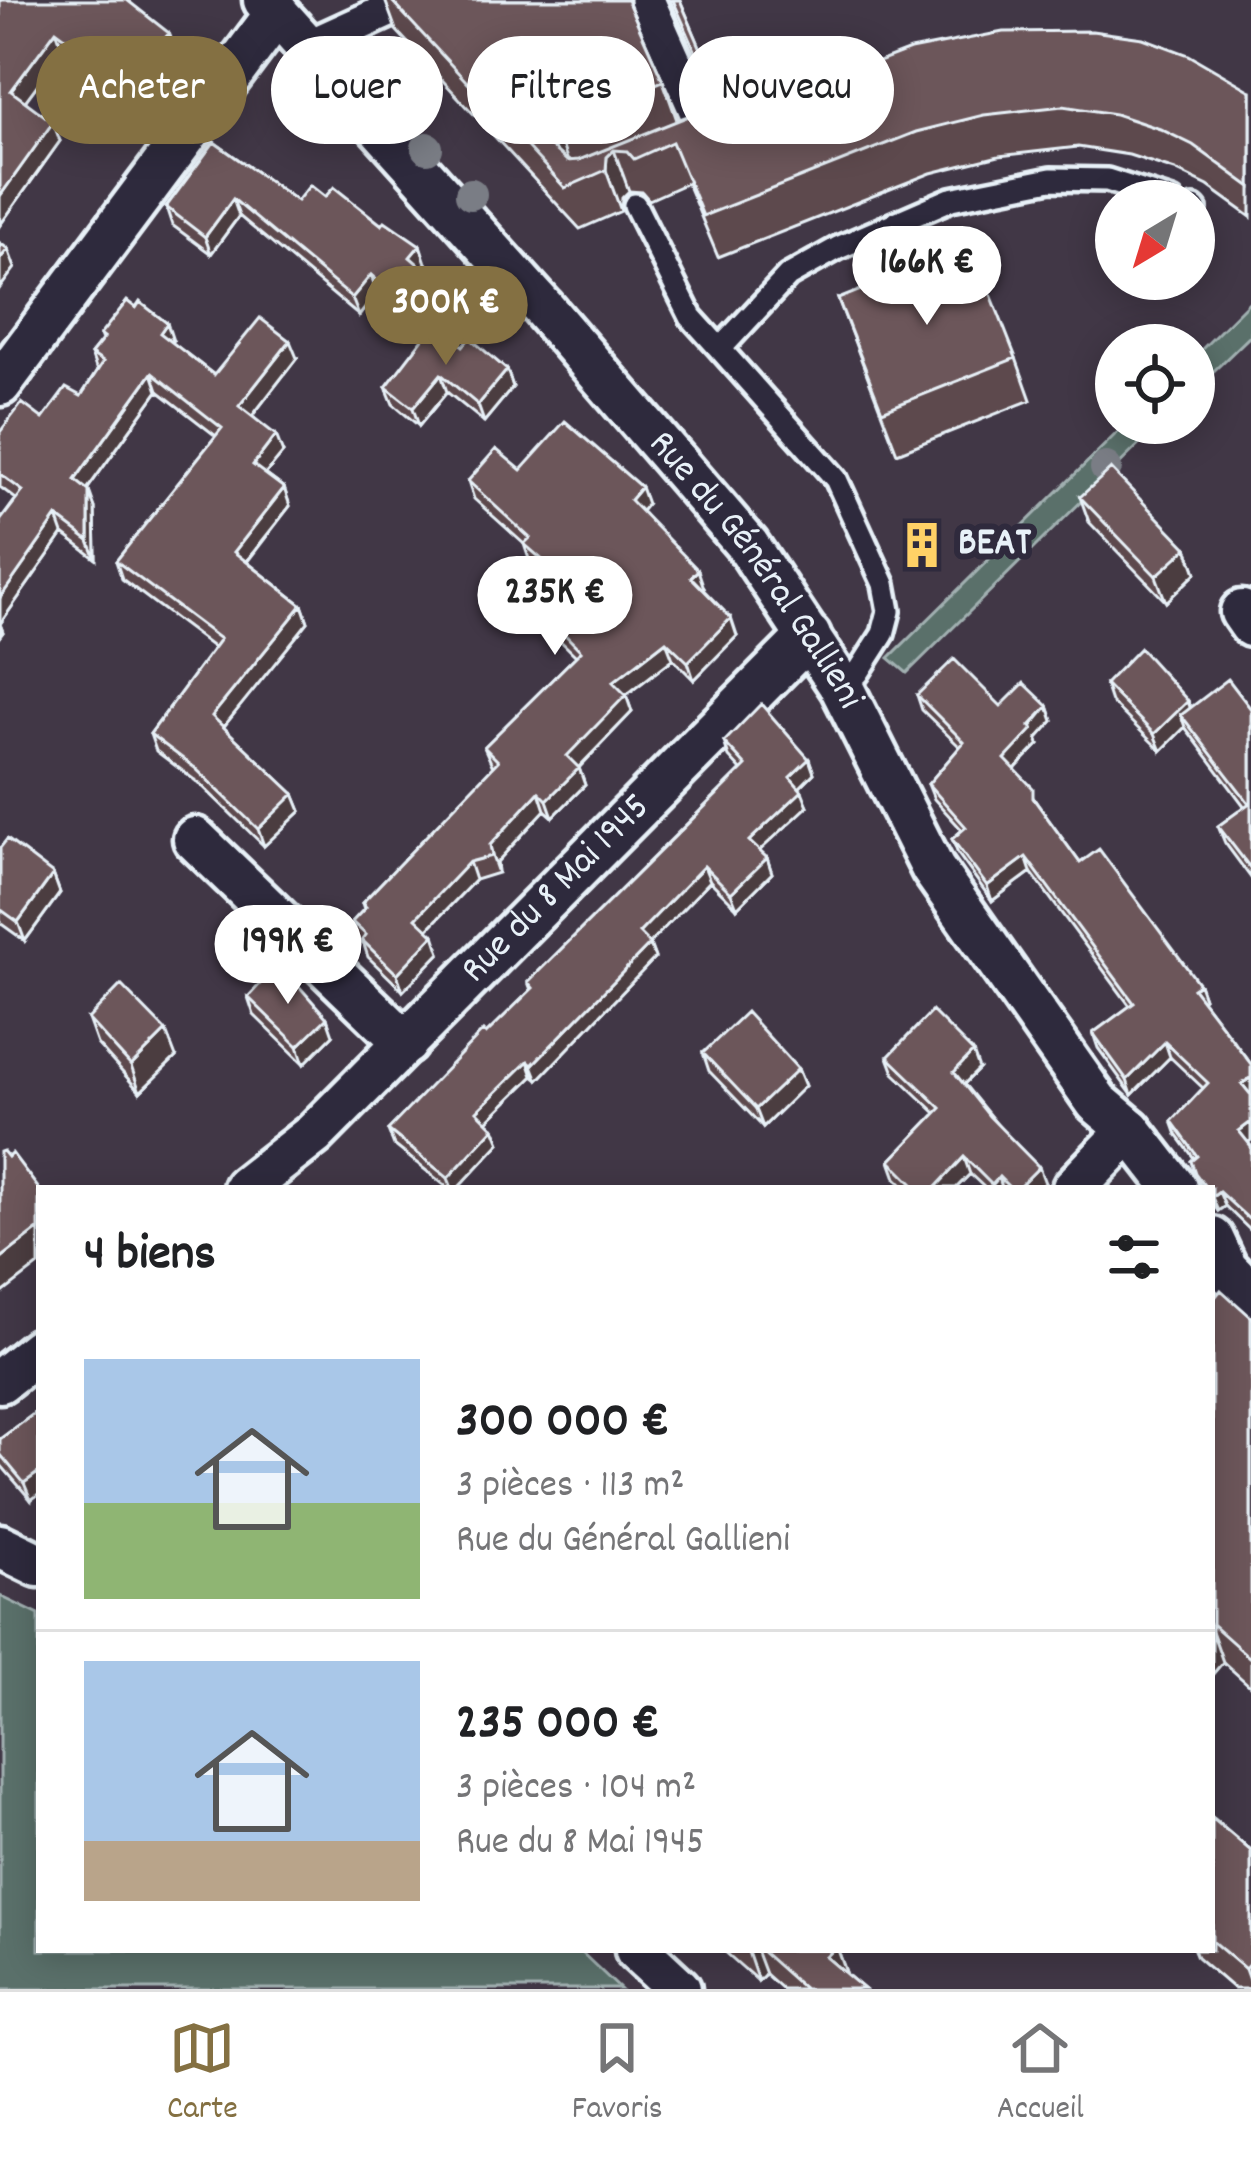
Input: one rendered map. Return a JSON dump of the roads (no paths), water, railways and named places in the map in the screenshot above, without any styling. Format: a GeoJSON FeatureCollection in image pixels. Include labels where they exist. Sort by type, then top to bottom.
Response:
{"type":"FeatureCollection","features":[{"type":"Feature","properties":{"kind":"street"},"geometry":{"type":"LineString","coordinates":[[332,36],[411,0]]}},
{"type":"Feature","properties":{"kind":"street"},"geometry":{"type":"LineString","coordinates":[[647,0],[706,133],[666,149]]}},
{"type":"Feature","properties":{"kind":"street"},"geometry":{"type":"LineString","coordinates":[[0,384],[271,6]]}},
{"type":"Feature","properties":{"kind":"street","name":"Rue du Général Gallieni"},"geometry":{"type":"LineString","coordinates":[[271,6],[298,36]]}},
{"type":"Feature","properties":{"kind":"street","name":"Rue du Général Gallieni"},"geometry":{"type":"LineString","coordinates":[[394,144],[748,546],[842,688],[937,875],[1097,1102],[1130,1130],[1173,1185]]}},
{"type":"Feature","properties":{"kind":"street","name":"Rue du 8 Mai 1945"},"geometry":{"type":"LineString","coordinates":[[249,1185],[314,1134],[809,636]]}},
{"type":"Feature","properties":{"kind":"street"},"geometry":{"type":"LineString","coordinates":[[195,839],[406,1043]]}},
{"type":"Feature","properties":{"kind":"street"},"geometry":{"type":"LineString","coordinates":[[1076,1185],[1130,1130]]}},
{"type":"Feature","properties":{"kind":"street"},"geometry":{"type":"LineString","coordinates":[[1215,1245],[1226,1269],[1251,1294]]}},
{"type":"Feature","properties":{"kind":"street"},"geometry":{"type":"LineString","coordinates":[[0,1381],[36,1353]]}},
{"type":"Feature","properties":{"kind":"street"},"geometry":{"type":"LineString","coordinates":[[0,1546],[36,1564]]}},
{"type":"Feature","properties":{"kind":"street"},"geometry":{"type":"LineString","coordinates":[[640,1953],[679,1989]]}},
{"type":"Feature","properties":{"kind":"lane"},"geometry":{"type":"LineString","coordinates":[[720,349],[788,276],[838,248],[951,199],[1051,179],[1107,180]]}},
{"type":"Feature","properties":{"kind":"lane"},"geometry":{"type":"LineString","coordinates":[[635,206],[692,316],[836,479],[884,584],[889,611],[883,634],[858,673],[842,688]]}},
{"type":"Feature","properties":{"kind":"place","name":"BEAT"},"geometry":{"type":"Point","coordinates":[922,545]}}]}
